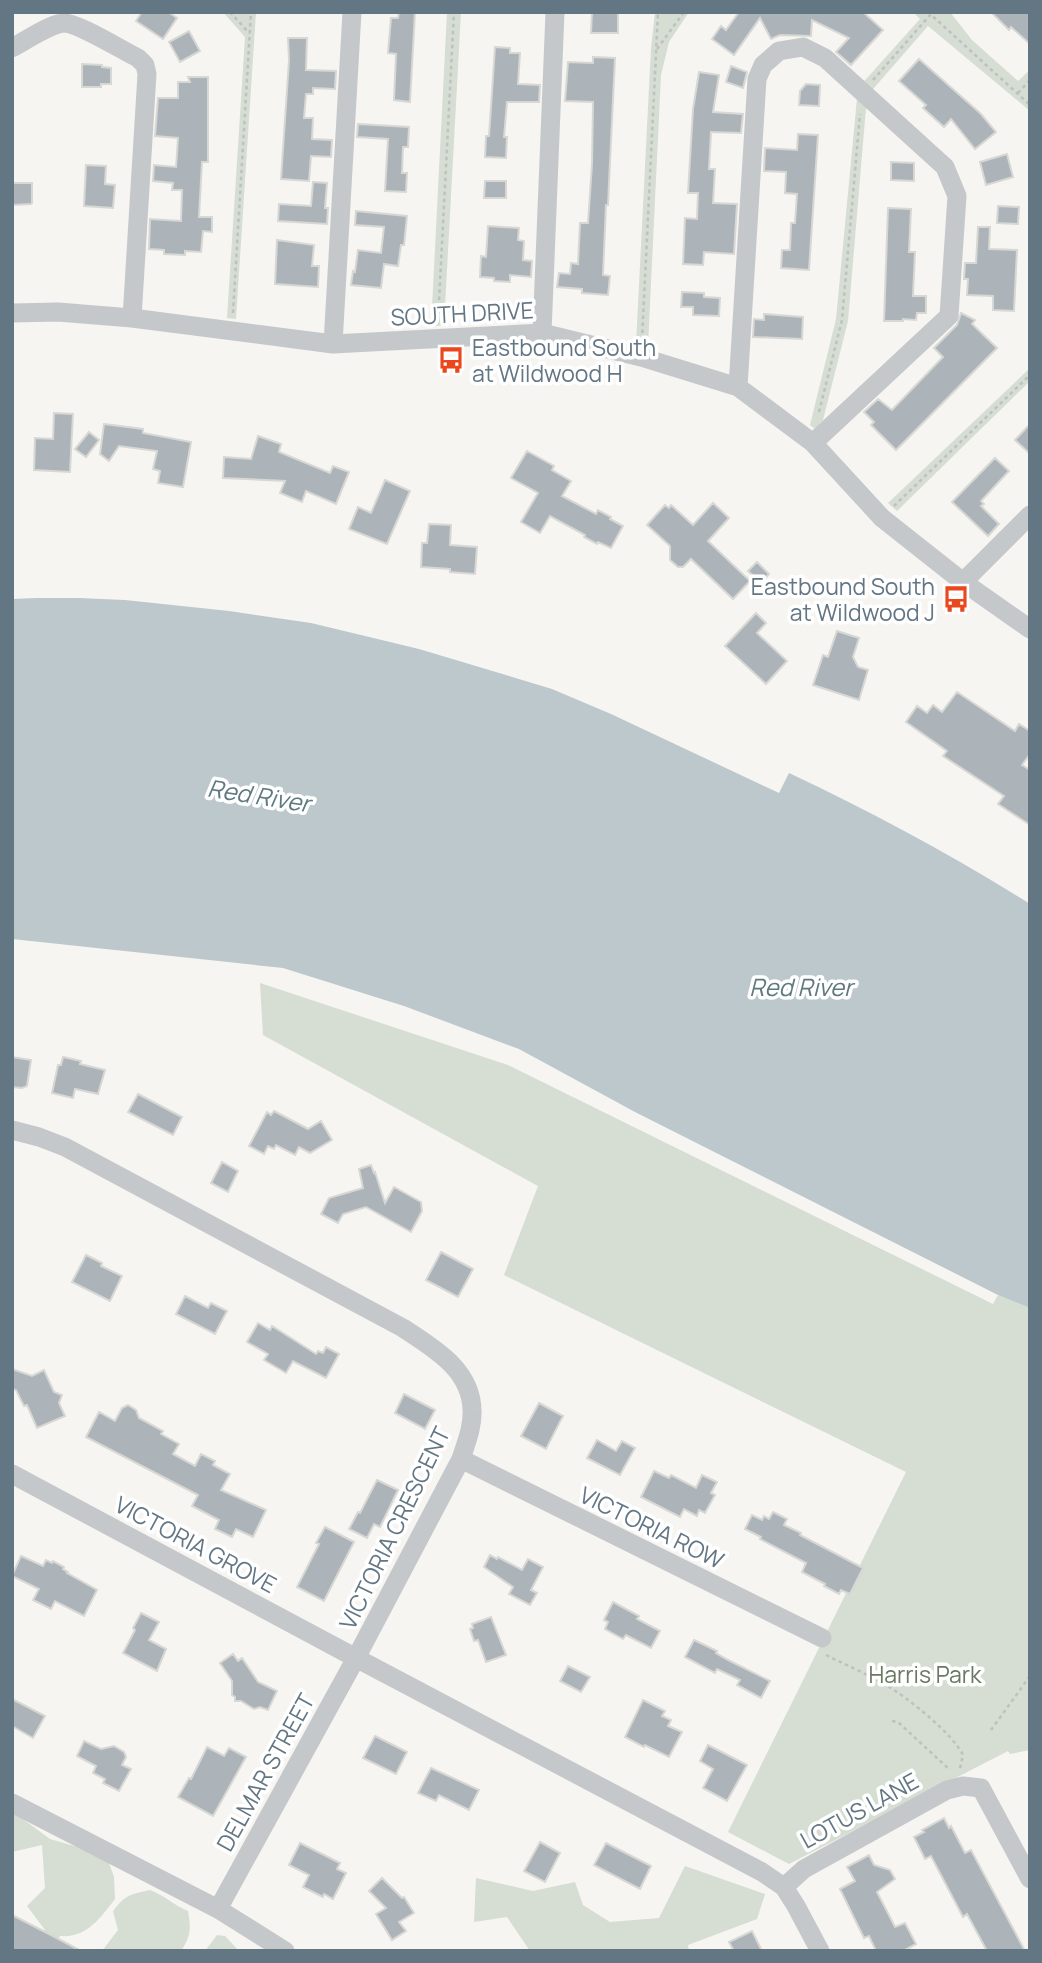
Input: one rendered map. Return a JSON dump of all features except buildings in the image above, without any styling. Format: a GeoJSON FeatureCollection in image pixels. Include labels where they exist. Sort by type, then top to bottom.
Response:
{"type":"FeatureCollection","features":[{"type":"Feature","properties":{"kind":"street"},"geometry":{"type":"LineString","coordinates":[[334,344],[352,12]]}},
{"type":"Feature","properties":{"kind":"street"},"geometry":{"type":"LineString","coordinates":[[542,333],[555,12]]}},
{"type":"Feature","properties":{"kind":"street"},"geometry":{"type":"LineString","coordinates":[[12,48],[64,23],[76,26],[138,58],[145,65],[147,74],[132,318]]}},
{"type":"Feature","properties":{"kind":"street"},"geometry":{"type":"LineString","coordinates":[[738,387],[757,79],[763,65],[779,51],[803,47],[825,58],[945,167],[957,195],[949,316],[813,443]]}},
{"type":"Feature","properties":{"kind":"street","name":"SOUTH DRIVE"},"geometry":{"type":"LineString","coordinates":[[12,313],[58,312],[132,318],[334,344],[542,333],[641,357],[738,387],[813,443],[882,518],[963,582],[1030,629]]}},
{"type":"Feature","properties":{"kind":"street"},"geometry":{"type":"LineString","coordinates":[[963,582],[1030,515]]}},
{"type":"Feature","properties":{"kind":"street","name":"VICTORIA CRESCENT"},"geometry":{"type":"LineString","coordinates":[[12,1130],[65,1147],[403,1328],[452,1363],[471,1396],[470,1430],[461,1459],[356,1658],[762,1872],[784,1887],[820,1951]]}},
{"type":"Feature","properties":{"kind":"street","name":"VICTORIA ROW"},"geometry":{"type":"LineString","coordinates":[[461,1459],[822,1638]]}},
{"type":"Feature","properties":{"kind":"street","name":"VICTORIA GROVE"},"geometry":{"type":"LineString","coordinates":[[12,1474],[356,1658]]}},
{"type":"Feature","properties":{"kind":"street","name":"DELMAR STREET"},"geometry":{"type":"LineString","coordinates":[[218,1909],[356,1658]]}},
{"type":"Feature","properties":{"kind":"street","name":"LOTUS LANE"},"geometry":{"type":"LineString","coordinates":[[784,1887],[804,1869],[947,1790],[963,1786],[981,1788],[1030,1879]]}},
{"type":"Feature","properties":{"kind":"street"},"geometry":{"type":"LineString","coordinates":[[12,1803],[218,1909],[285,1951]]}},
{"type":"Feature","properties":{"kind":"path"},"geometry":{"type":"LineString","coordinates":[[230,12],[250,34]]}},
{"type":"Feature","properties":{"kind":"path"},"geometry":{"type":"LineString","coordinates":[[232,331],[251,12]]}},
{"type":"Feature","properties":{"kind":"path"},"geometry":{"type":"LineString","coordinates":[[437,338],[454,12]]}},
{"type":"Feature","properties":{"kind":"path"},"geometry":{"type":"LineString","coordinates":[[641,357],[658,12]]}},
{"type":"Feature","properties":{"kind":"path"},"geometry":{"type":"LineString","coordinates":[[657,49],[684,12]]}},
{"type":"Feature","properties":{"kind":"path"},"geometry":{"type":"LineString","coordinates":[[818,415],[842,320],[862,92],[929,13],[1030,105]]}},
{"type":"Feature","properties":{"kind":"path"},"geometry":{"type":"LineString","coordinates":[[1017,94],[1030,80]]}},
{"type":"Feature","properties":{"kind":"path"},"geometry":{"type":"LineString","coordinates":[[882,518],[1030,374]]}},
{"type":"Feature","properties":{"kind":"path"},"geometry":{"type":"LineString","coordinates":[[822,1638],[826,1655],[888,1686],[958,1743],[963,1755],[957,1776],[898,1722],[892,1720]]}},
{"type":"Feature","properties":{"kind":"path"},"geometry":{"type":"LineString","coordinates":[[991,1730],[1030,1676]]}},
{"type":"Feature","properties":{"kind":"green space"},"geometry":{"type":"Polygon","coordinates":[[[223,12],[256,12],[236,319],[227,318],[245,37],[223,12]]]}},
{"type":"Feature","properties":{"kind":"green space"},"geometry":{"type":"Polygon","coordinates":[[[447,12],[461,12],[444,325],[431,327],[447,12]]]}},
{"type":"Feature","properties":{"kind":"green space"},"geometry":{"type":"Polygon","coordinates":[[[655,12],[689,12],[669,42],[661,75],[648,346],[636,344],[655,12]]]}},
{"type":"Feature","properties":{"kind":"green space"},"geometry":{"type":"Polygon","coordinates":[[[913,12],[950,12],[972,40],[1018,81],[1030,70],[1030,111],[928,26],[867,96],[848,321],[823,420],[815,429],[810,425],[836,319],[858,88],[920,19],[913,12]]]}},
{"type":"Feature","properties":{"kind":"green space"},"geometry":{"type":"Polygon","coordinates":[[[1030,368],[1030,381],[897,511],[888,503],[1030,368]]]}},
{"type":"Feature","properties":{"kind":"green space","name":"Harris Park"},"geometry":{"type":"Polygon","coordinates":[[[260,983],[508,1065],[993,1304],[998,1295],[1030,1308],[1030,1750],[1010,1754],[1008,1751],[789,1864],[728,1832],[906,1472],[504,1275],[538,1186],[263,1035],[260,983]]]}},
{"type":"Feature","properties":{"kind":"green space"},"geometry":{"type":"Polygon","coordinates":[[[12,1811],[50,1839],[108,1860],[114,1877],[115,1899],[104,1913],[78,1934],[60,1936],[52,1951],[41,1951],[45,1930],[27,1906],[45,1888],[42,1845],[12,1852],[12,1811]]]}},
{"type":"Feature","properties":{"kind":"green space"},"geometry":{"type":"Polygon","coordinates":[[[685,1866],[765,1894],[757,1919],[688,1945],[689,1951],[530,1951],[507,1917],[474,1922],[476,1878],[533,1891],[575,1882],[583,1905],[610,1922],[659,1918],[685,1866]]]}},
{"type":"Feature","properties":{"kind":"green space"},"geometry":{"type":"Polygon","coordinates":[[[150,1890],[188,1911],[189,1932],[181,1951],[102,1951],[118,1930],[113,1911],[129,1896],[150,1890]]]}},
{"type":"Feature","properties":{"kind":"green space"},"geometry":{"type":"Polygon","coordinates":[[[217,1935],[225,1936],[239,1951],[205,1951],[217,1935]]]}},
{"type":"Feature","properties":{"kind":"water","name":"Red River"},"geometry":{"type":"Polygon","coordinates":[[[12,599],[125,600],[311,623],[419,649],[552,689],[779,793],[789,773],[911,835],[1030,904],[1030,1308],[998,1295],[635,1112],[519,1049],[404,1006],[283,968],[12,939],[12,599]]]}},
{"type":"Feature","properties":{"kind":"place","name":"Eastbound South at Wildwood H"},"geometry":{"type":"Point","coordinates":[451,360]}},
{"type":"Feature","properties":{"kind":"place","name":"Eastbound South at Wildwood J"},"geometry":{"type":"Point","coordinates":[956,599]}}]}
